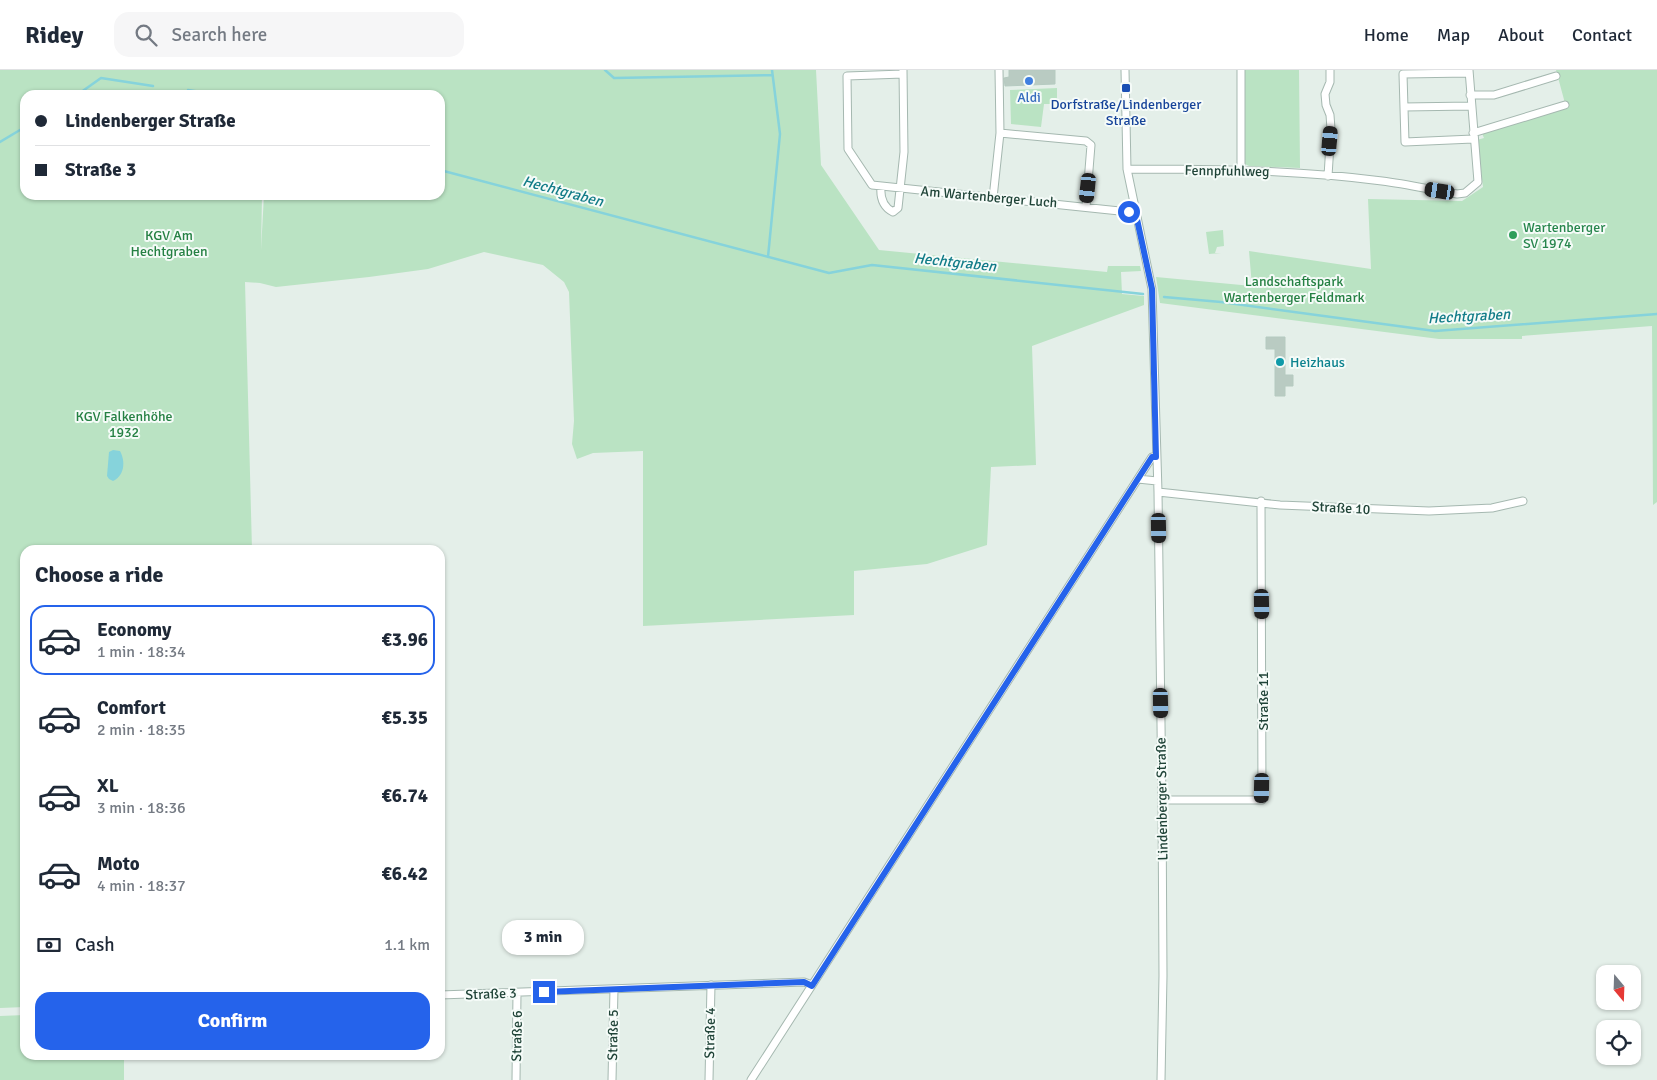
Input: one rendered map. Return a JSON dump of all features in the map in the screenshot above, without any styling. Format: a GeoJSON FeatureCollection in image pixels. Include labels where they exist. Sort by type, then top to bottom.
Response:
{"type":"FeatureCollection","features":[{"type":"Feature","properties":{"kind":"street"},"geometry":{"type":"LineString","coordinates":[[993,198],[1000,133],[999,70]]}},
{"type":"Feature","properties":{"kind":"street","name":"Lindenberger Straße"},"geometry":{"type":"LineString","coordinates":[[1125,70],[1127,169],[1152,289],[1158,482],[1162,800],[1163,976],[1161,1080]]}},
{"type":"Feature","properties":{"kind":"street"},"geometry":{"type":"LineString","coordinates":[[1241,70],[1241,171]]}},
{"type":"Feature","properties":{"kind":"street"},"geometry":{"type":"LineString","coordinates":[[1328,176],[1331,129],[1325,94],[1330,82],[1330,70]]}},
{"type":"Feature","properties":{"kind":"street"},"geometry":{"type":"LineString","coordinates":[[903,72],[904,152],[900,189],[881,186],[872,185],[848,148],[846,79],[850,75],[903,72]]}},
{"type":"Feature","properties":{"kind":"street","name":"Fennpfuhlweg"},"geometry":{"type":"LineString","coordinates":[[1127,169],[1241,171],[1328,176],[1382,181],[1457,194],[1464,193],[1478,182],[1473,136],[1469,72],[1403,74],[1405,142],[1473,136],[1565,105]]}},
{"type":"Feature","properties":{"kind":"street"},"geometry":{"type":"LineString","coordinates":[[1470,95],[1494,95],[1556,76]]}},
{"type":"Feature","properties":{"kind":"street"},"geometry":{"type":"LineString","coordinates":[[1404,108],[1471,106]]}},
{"type":"Feature","properties":{"kind":"street"},"geometry":{"type":"LineString","coordinates":[[1000,133],[1086,141],[1091,145],[1086,207]]}},
{"type":"Feature","properties":{"kind":"street","name":"Am Wartenberger Luch"},"geometry":{"type":"LineString","coordinates":[[881,186],[880,196],[888,209],[893,212],[898,208],[900,189],[1129,212],[1135,210]]}},
{"type":"Feature","properties":{"kind":"street"},"geometry":{"type":"LineString","coordinates":[[751,1080],[1152,457],[1156,457]]}},
{"type":"Feature","properties":{"kind":"street"},"geometry":{"type":"LineString","coordinates":[[1138,479],[1158,482]]}},
{"type":"Feature","properties":{"kind":"street","name":"Straße 10"},"geometry":{"type":"LineString","coordinates":[[1158,492],[1261,501],[1280,505],[1429,512],[1492,508],[1523,501]]}},
{"type":"Feature","properties":{"kind":"street","name":"Straße 11"},"geometry":{"type":"LineString","coordinates":[[1162,800],[1262,800],[1261,501]]}},
{"type":"Feature","properties":{"kind":"street","name":"Straße 3"},"geometry":{"type":"LineString","coordinates":[[445,996],[804,982],[812,986]]}},
{"type":"Feature","properties":{"kind":"street","name":"Straße 4"},"geometry":{"type":"LineString","coordinates":[[708,1080],[710,986]]}},
{"type":"Feature","properties":{"kind":"street","name":"Straße 5"},"geometry":{"type":"LineString","coordinates":[[612,1080],[614,989]]}},
{"type":"Feature","properties":{"kind":"street","name":"Straße 6"},"geometry":{"type":"LineString","coordinates":[[516,1080],[517,993]]}},
{"type":"Feature","properties":{"kind":"green space"},"geometry":{"type":"Polygon","coordinates":[[[0,70],[816,70],[821,165],[879,250],[1107,272],[1108,266],[1140,266],[1141,271],[1121,272],[1122,294],[1144,296],[1144,305],[1032,346],[1036,465],[991,467],[987,545],[927,564],[854,571],[854,615],[643,626],[643,451],[593,453],[577,459],[572,444],[574,421],[569,292],[564,282],[543,265],[484,252],[428,269],[369,277],[276,287],[245,282],[252,545],[20,545],[20,1007],[0,1008],[0,70]]]}},
{"type":"Feature","properties":{"kind":"green space"},"geometry":{"type":"Polygon","coordinates":[[[1245,70],[1299,70],[1300,168],[1249,166],[1245,164],[1245,70]]]}},
{"type":"Feature","properties":{"kind":"green space","name":"Wartenberger SV 1974"},"geometry":{"type":"Polygon","coordinates":[[[1556,70],[1657,70],[1657,502],[1653,505],[1652,326],[1522,336],[1522,339],[1439,339],[1160,303],[1156,277],[1252,286],[1249,251],[1371,269],[1368,199],[1462,201],[1483,187],[1477,140],[1484,138],[1481,131],[1566,107],[1556,70]]]}},
{"type":"Feature","properties":{"kind":"green space"},"geometry":{"type":"Polygon","coordinates":[[[1057,88],[1057,104],[1044,104],[1041,127],[1011,124],[1010,90],[1057,88]]]}},
{"type":"Feature","properties":{"kind":"green space"},"geometry":{"type":"Polygon","coordinates":[[[1223,230],[1224,246],[1217,247],[1215,253],[1221,253],[1209,254],[1206,232],[1223,230]]]}},
{"type":"Feature","properties":{"kind":"green space"},"geometry":{"type":"Polygon","coordinates":[[[20,1015],[20,1060],[124,1060],[124,1080],[0,1080],[0,1016],[20,1015]]]}},
{"type":"Feature","properties":{"kind":"water"},"geometry":{"type":"Polygon","coordinates":[[[113,450],[120,451],[123,468],[120,476],[113,481],[107,476],[109,452],[113,450]]]}},
{"type":"Feature","properties":{"kind":"building","name":"Aldi"},"geometry":{"type":"Polygon","coordinates":[[[1009,70],[1055,70],[1055,84],[1005,86],[1004,78],[1009,77],[1009,70]]]}},
{"type":"Feature","properties":{"kind":"building","name":"Heizhaus"},"geometry":{"type":"Polygon","coordinates":[[[1266,337],[1285,337],[1285,375],[1293,375],[1293,386],[1285,386],[1285,396],[1275,396],[1275,349],[1266,349],[1266,337]]]}},
{"type":"Feature","properties":{"kind":"waterway","name":"Hechtgraben"},"geometry":{"type":"LineString","coordinates":[[605,70],[614,78],[772,75]]}},
{"type":"Feature","properties":{"kind":"waterway","name":"Hechtgraben"},"geometry":{"type":"LineString","coordinates":[[768,257],[780,134],[772,70]]}},
{"type":"Feature","properties":{"kind":"waterway","name":"Hechtgraben"},"geometry":{"type":"LineString","coordinates":[[84,90],[101,78],[153,86]]}},
{"type":"Feature","properties":{"kind":"waterway","name":"Hechtgraben"},"geometry":{"type":"LineString","coordinates":[[0,142],[20,130]]}},
{"type":"Feature","properties":{"kind":"waterway","name":"Hechtgraben"},"geometry":{"type":"LineString","coordinates":[[445,171],[829,273],[872,265],[1143,294]]}},
{"type":"Feature","properties":{"kind":"waterway","name":"Hechtgraben"},"geometry":{"type":"LineString","coordinates":[[1164,297],[1221,302],[1435,331],[1657,314]]}},
{"type":"Feature","properties":{"kind":"place","name":"Aldi"},"geometry":{"type":"Point","coordinates":[1029,81]}},
{"type":"Feature","properties":{"kind":"place","name":"Dorfstraße/Lindenberger Straße"},"geometry":{"type":"Point","coordinates":[1126,88]}},
{"type":"Feature","properties":{"kind":"place","name":"Wartenberger SV 1974"},"geometry":{"type":"Point","coordinates":[1513,235]}},
{"type":"Feature","properties":{"kind":"place","name":"Heizhaus"},"geometry":{"type":"Point","coordinates":[1280,362]}},
{"type":"Feature","properties":{"kind":"route"},"geometry":{"type":"LineString","coordinates":[[544,992],[804,982],[812,986],[1152,457],[1156,457],[1152,289],[1135,210],[1129,212]]}},
{"type":"Feature","properties":{"kind":"park label","name":"KGV Am Hechtgraben"},"geometry":{"type":"Point","coordinates":[169,244]}},
{"type":"Feature","properties":{"kind":"park label","name":"Landschaftspark Wartenberger Feldmark"},"geometry":{"type":"Point","coordinates":[1294,290]}},
{"type":"Feature","properties":{"kind":"park label","name":"KGV Falkenhöhe 1932"},"geometry":{"type":"Point","coordinates":[124,424]}}]}
